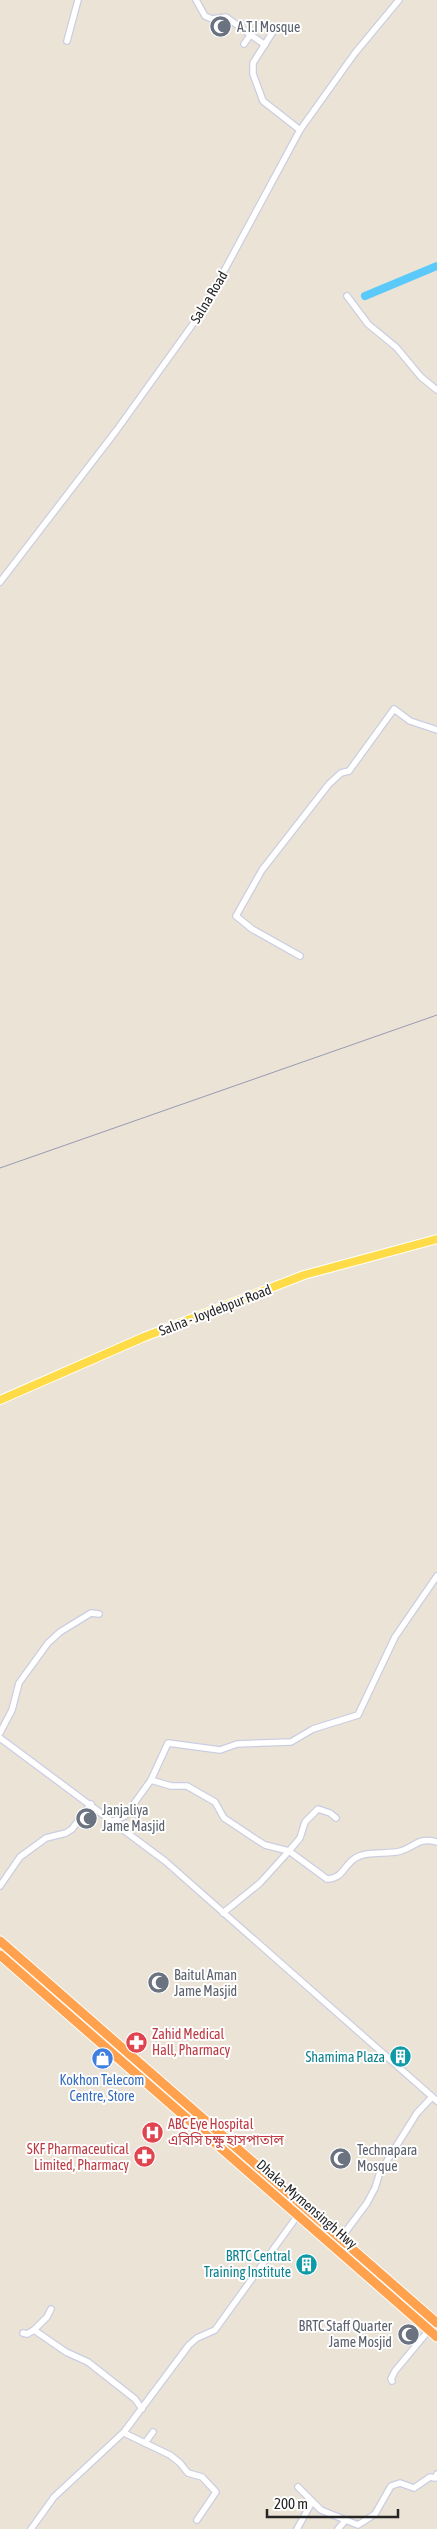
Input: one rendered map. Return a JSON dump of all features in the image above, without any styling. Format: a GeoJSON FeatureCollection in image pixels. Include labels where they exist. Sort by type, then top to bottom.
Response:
{"type":"FeatureCollection","features":[{"type":"Feature","properties":{"kind":"highway","name":"Dhaka-Mymensingh Hwy"},"geometry":{"type":"LineString","coordinates":[[0,1941],[437,2323]]}},
{"type":"Feature","properties":{"kind":"highway","name":"Dhaka-Mymensingh Hwy"},"geometry":{"type":"LineString","coordinates":[[0,1954],[437,2337]]}},
{"type":"Feature","properties":{"kind":"main road","name":"Salna - Joydebpur Road"},"geometry":{"type":"LineString","coordinates":[[0,1400],[144,1337],[304,1275],[437,1239]]}},
{"type":"Feature","properties":{"kind":"street"},"geometry":{"type":"LineString","coordinates":[[67,41],[78,0]]}},
{"type":"Feature","properties":{"kind":"street"},"geometry":{"type":"LineString","coordinates":[[196,0],[205,16],[212,18],[226,17],[265,45]]}},
{"type":"Feature","properties":{"kind":"street","name":"Salna Road"},"geometry":{"type":"LineString","coordinates":[[0,582],[116,431],[203,310],[300,130],[354,53],[399,0]]}},
{"type":"Feature","properties":{"kind":"street"},"geometry":{"type":"LineString","coordinates":[[265,24],[274,30],[252,68],[263,101],[300,130]]}},
{"type":"Feature","properties":{"kind":"street"},"geometry":{"type":"LineString","coordinates":[[244,44],[251,34]]}},
{"type":"Feature","properties":{"kind":"street"},"geometry":{"type":"LineString","coordinates":[[347,296],[368,324],[396,347],[421,378],[437,390]]}},
{"type":"Feature","properties":{"kind":"street"},"geometry":{"type":"LineString","coordinates":[[300,956],[252,929],[236,916],[252,887],[296,824],[329,784],[342,773],[350,771],[394,709],[410,721],[437,730]]}},
{"type":"Feature","properties":{"kind":"street"},"geometry":{"type":"LineString","coordinates":[[113,1821],[125,1816],[152,1780],[168,1742],[220,1750],[237,1744],[291,1742],[313,1729],[358,1716],[395,1638],[437,1576]]}},
{"type":"Feature","properties":{"kind":"street"},"geometry":{"type":"LineString","coordinates":[[0,1733],[12,1710],[19,1683],[48,1643],[60,1632],[91,1613],[100,1614]]}},
{"type":"Feature","properties":{"kind":"street"},"geometry":{"type":"LineString","coordinates":[[0,1738],[165,1861],[437,2102]]}},
{"type":"Feature","properties":{"kind":"street"},"geometry":{"type":"LineString","coordinates":[[152,1780],[171,1786],[187,1786],[215,1802],[224,1818],[254,1838],[265,1845],[289,1851],[317,1874],[332,1879],[339,1877],[354,1859],[401,1851],[418,1841],[428,1839],[437,1842]]}},
{"type":"Feature","properties":{"kind":"street"},"geometry":{"type":"LineString","coordinates":[[0,1886],[20,1857],[46,1838],[66,1833],[72,1829],[91,1804]]}},
{"type":"Feature","properties":{"kind":"street"},"geometry":{"type":"LineString","coordinates":[[223,1914],[260,1883],[289,1851],[300,1838],[305,1822],[314,1812],[318,1809],[330,1813],[336,1818]]}},
{"type":"Feature","properties":{"kind":"street"},"geometry":{"type":"LineString","coordinates":[[340,2238],[367,2203],[375,2188],[380,2172],[417,2113],[432,2097]]}},
{"type":"Feature","properties":{"kind":"street"},"geometry":{"type":"LineString","coordinates":[[31,2529],[54,2497],[124,2433],[189,2345],[197,2338],[215,2330],[298,2215]]}},
{"type":"Feature","properties":{"kind":"street"},"geometry":{"type":"LineString","coordinates":[[23,2333],[26,2335],[34,2330],[51,2310]]}},
{"type":"Feature","properties":{"kind":"street"},"geometry":{"type":"LineString","coordinates":[[34,2330],[66,2352],[88,2362],[135,2399],[142,2409]]}},
{"type":"Feature","properties":{"kind":"street"},"geometry":{"type":"LineString","coordinates":[[392,2382],[391,2378],[395,2371],[429,2330]]}},
{"type":"Feature","properties":{"kind":"street"},"geometry":{"type":"LineString","coordinates":[[145,2443],[153,2432]]}},
{"type":"Feature","properties":{"kind":"street"},"geometry":{"type":"LineString","coordinates":[[124,2433],[175,2459],[188,2473],[202,2477],[216,2492],[197,2520]]}},
{"type":"Feature","properties":{"kind":"street"},"geometry":{"type":"LineString","coordinates":[[298,2487],[321,2510],[358,2525],[370,2519],[395,2484],[400,2483],[414,2488],[430,2477],[436,2477]]}},
{"type":"Feature","properties":{"kind":"street"},"geometry":{"type":"LineString","coordinates":[[297,2529],[312,2502]]}},
{"type":"Feature","properties":{"kind":"street"},"geometry":{"type":"LineString","coordinates":[[338,2529],[345,2521]]}},
{"type":"Feature","properties":{"kind":"waterway"},"geometry":{"type":"LineString","coordinates":[[365,296],[437,266]]}},
{"type":"Feature","properties":{"kind":"railway"},"geometry":{"type":"LineString","coordinates":[[0,1168],[437,1015]]}},
{"type":"Feature","properties":{"kind":"place","name":"A.T.I Mosque"},"geometry":{"type":"Point","coordinates":[221,27]}},
{"type":"Feature","properties":{"kind":"place","name":"Janjaliya Jame Masjid"},"geometry":{"type":"Point","coordinates":[86,1818]}},
{"type":"Feature","properties":{"kind":"place","name":"Baitul Aman Jame Masjid"},"geometry":{"type":"Point","coordinates":[158,1983]}},
{"type":"Feature","properties":{"kind":"place","name":"Zahid Medical Hall, Pharmacy"},"geometry":{"type":"Point","coordinates":[136,2042]}},
{"type":"Feature","properties":{"kind":"place","name":"Shamima Plaza"},"geometry":{"type":"Point","coordinates":[401,2057]}},
{"type":"Feature","properties":{"kind":"place","name":"Kokhon Telecom Centre, Store"},"geometry":{"type":"Point","coordinates":[102,2058]}},
{"type":"Feature","properties":{"kind":"place","name":"ABC Eye Hospital এবিসি চক্ষু হাসপাতাল"},"geometry":{"type":"Point","coordinates":[152,2132]}},
{"type":"Feature","properties":{"kind":"place","name":"SKF Pharmaceutical Limited, Pharmacy"},"geometry":{"type":"Point","coordinates":[145,2157]}},
{"type":"Feature","properties":{"kind":"place","name":"Technapara Mosque"},"geometry":{"type":"Point","coordinates":[341,2158]}},
{"type":"Feature","properties":{"kind":"place","name":"BRTC Central Training Institute"},"geometry":{"type":"Point","coordinates":[307,2264]}},
{"type":"Feature","properties":{"kind":"place","name":"BRTC Staff Quarter Jame Mosjid"},"geometry":{"type":"Point","coordinates":[408,2334]}}]}
